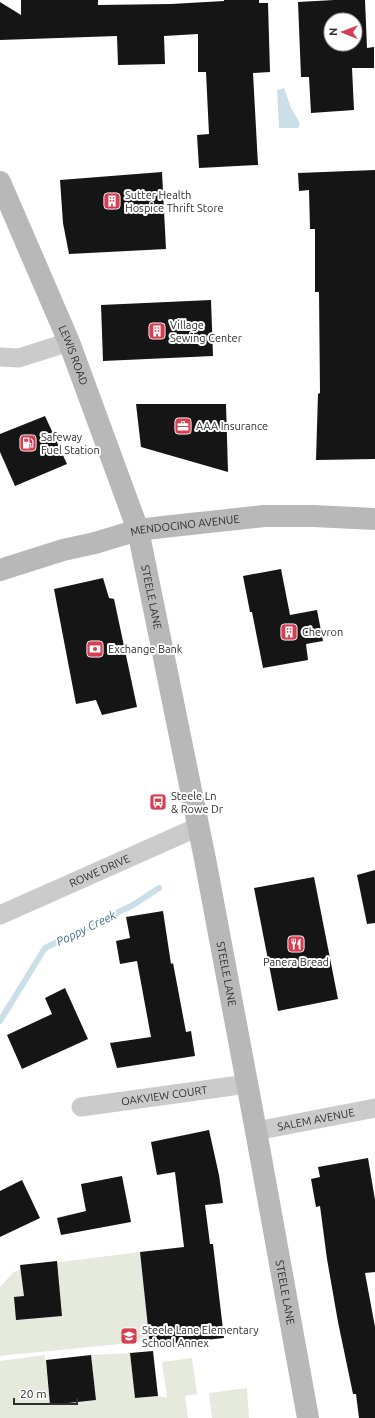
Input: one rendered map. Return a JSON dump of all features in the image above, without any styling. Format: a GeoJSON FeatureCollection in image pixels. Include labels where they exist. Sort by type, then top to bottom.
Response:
{"type":"FeatureCollection","features":[{"type":"Feature","properties":{"kind":"main road","name":"LEWIS ROAD"},"geometry":{"type":"LineString","coordinates":[[0,182],[69,342],[138,530]]}},
{"type":"Feature","properties":{"kind":"main road","name":"MENDOCINO AVENUE"},"geometry":{"type":"LineString","coordinates":[[0,570],[63,550],[95,543],[138,530],[264,516],[313,516],[375,519]]}},
{"type":"Feature","properties":{"kind":"main road","name":"STEELE LANE"},"geometry":{"type":"LineString","coordinates":[[138,530],[198,827],[256,1131],[308,1418]]}},
{"type":"Feature","properties":{"kind":"street"},"geometry":{"type":"LineString","coordinates":[[0,357],[19,358],[69,342]]}},
{"type":"Feature","properties":{"kind":"street","name":"ROWE DRIVE"},"geometry":{"type":"LineString","coordinates":[[0,915],[198,827]]}},
{"type":"Feature","properties":{"kind":"street","name":"OAKVIEW COURT"},"geometry":{"type":"LineString","coordinates":[[81,1107],[247,1084]]}},
{"type":"Feature","properties":{"kind":"street","name":"SALEM AVENUE"},"geometry":{"type":"LineString","coordinates":[[256,1131],[375,1108]]}},
{"type":"Feature","properties":{"kind":"shaded area"},"geometry":{"type":"Polygon","coordinates":[[[140,1252],[150,1341],[0,1356],[0,1287],[14,1272],[29,1266],[140,1252]]]}},
{"type":"Feature","properties":{"kind":"shaded area"},"geometry":{"type":"Polygon","coordinates":[[[130,1353],[135,1398],[158,1396],[167,1398],[162,1362],[192,1358],[197,1394],[185,1396],[188,1418],[0,1418],[0,1361],[45,1355],[50,1404],[96,1400],[91,1355],[130,1353]]]}},
{"type":"Feature","properties":{"kind":"shaded area"},"geometry":{"type":"Polygon","coordinates":[[[247,1388],[249,1418],[212,1418],[209,1393],[247,1388]]]}},
{"type":"Feature","properties":{"kind":"water"},"geometry":{"type":"Polygon","coordinates":[[[284,88],[291,108],[300,123],[298,128],[279,128],[277,90],[284,88]]]}},
{"type":"Feature","properties":{"kind":"building"},"geometry":{"type":"Polygon","coordinates":[[[21,0],[98,0],[98,5],[171,4],[224,0],[259,0],[259,3],[268,3],[270,72],[253,73],[258,165],[199,168],[197,135],[209,134],[206,72],[198,72],[198,34],[164,36],[165,64],[118,65],[117,36],[0,40],[0,2],[21,15],[21,0]]]}},
{"type":"Feature","properties":{"kind":"building"},"geometry":{"type":"Polygon","coordinates":[[[365,0],[367,48],[374,47],[374,68],[352,68],[354,110],[311,113],[309,77],[301,77],[298,2],[365,0]]]}},
{"type":"Feature","properties":{"kind":"building"},"geometry":{"type":"Polygon","coordinates":[[[375,170],[375,459],[316,460],[318,394],[320,393],[319,292],[315,292],[315,229],[310,229],[309,190],[299,191],[298,173],[375,170]]]}},
{"type":"Feature","properties":{"kind":"building","name":"Sutter Health Hospice Thrift Store"},"geometry":{"type":"Polygon","coordinates":[[[162,172],[166,249],[69,254],[63,223],[60,180],[162,172]]]}},
{"type":"Feature","properties":{"kind":"building","name":"Village Sewing Center"},"geometry":{"type":"Polygon","coordinates":[[[211,300],[213,356],[103,361],[101,305],[211,300]]]}},
{"type":"Feature","properties":{"kind":"building","name":"AAA Insurance"},"geometry":{"type":"Polygon","coordinates":[[[136,404],[226,404],[228,472],[141,447],[136,404]]]}},
{"type":"Feature","properties":{"kind":"building","name":"Safeway Fuel Station"},"geometry":{"type":"Polygon","coordinates":[[[45,416],[67,464],[15,486],[0,452],[0,434],[45,416]]]}},
{"type":"Feature","properties":{"kind":"building","name":"Chevron"},"geometry":{"type":"Polygon","coordinates":[[[281,569],[290,615],[317,610],[323,641],[306,644],[308,660],[263,668],[243,576],[281,569]]]}},
{"type":"Feature","properties":{"kind":"building","name":"Exchange Bank"},"geometry":{"type":"Polygon","coordinates":[[[103,578],[109,598],[114,599],[137,707],[102,715],[96,700],[76,704],[54,589],[103,578]]]}},
{"type":"Feature","properties":{"kind":"building"},"geometry":{"type":"Polygon","coordinates":[[[375,870],[375,923],[367,924],[357,875],[375,870]]]}},
{"type":"Feature","properties":{"kind":"building","name":"Panera Bread"},"geometry":{"type":"Polygon","coordinates":[[[314,877],[338,999],[278,1011],[254,888],[314,877]]]}},
{"type":"Feature","properties":{"kind":"building"},"geometry":{"type":"Polygon","coordinates":[[[163,911],[171,964],[173,963],[186,1032],[191,1031],[195,1056],[117,1068],[110,1043],[151,1037],[137,961],[120,964],[116,941],[130,938],[126,917],[163,911]]]}},
{"type":"Feature","properties":{"kind":"building"},"geometry":{"type":"Polygon","coordinates":[[[65,988],[88,1039],[22,1069],[7,1035],[52,1014],[45,998],[65,988]]]}},
{"type":"Feature","properties":{"kind":"building"},"geometry":{"type":"Polygon","coordinates":[[[209,1130],[219,1175],[223,1203],[205,1205],[210,1244],[213,1244],[224,1338],[150,1346],[140,1252],[184,1247],[175,1172],[157,1175],[151,1142],[209,1130]]]}},
{"type":"Feature","properties":{"kind":"building"},"geometry":{"type":"Polygon","coordinates":[[[368,1158],[375,1200],[375,1272],[365,1273],[375,1327],[375,1418],[359,1418],[356,1394],[353,1394],[338,1322],[327,1259],[320,1206],[316,1207],[311,1179],[320,1177],[318,1167],[368,1158]]]}},
{"type":"Feature","properties":{"kind":"building"},"geometry":{"type":"Polygon","coordinates":[[[122,1176],[131,1222],[61,1235],[57,1218],[86,1211],[81,1184],[122,1176]]]}},
{"type":"Feature","properties":{"kind":"building"},"geometry":{"type":"Polygon","coordinates":[[[22,1180],[40,1218],[0,1237],[0,1191],[22,1180]]]}},
{"type":"Feature","properties":{"kind":"building"},"geometry":{"type":"Polygon","coordinates":[[[57,1261],[62,1316],[16,1320],[14,1297],[24,1296],[20,1265],[57,1261]]]}},
{"type":"Feature","properties":{"kind":"building"},"geometry":{"type":"Polygon","coordinates":[[[153,1351],[158,1396],[135,1398],[130,1353],[153,1351]]]}},
{"type":"Feature","properties":{"kind":"building"},"geometry":{"type":"Polygon","coordinates":[[[91,1355],[96,1400],[50,1405],[46,1360],[91,1355]]]}},
{"type":"Feature","properties":{"kind":"waterway","name":"Poppy Creek"},"geometry":{"type":"LineString","coordinates":[[0,1021],[45,948],[133,905],[159,888]]}},
{"type":"Feature","properties":{"kind":"place","name":"Sutter Health Hospice Thrift Store"},"geometry":{"type":"Point","coordinates":[112,201]}},
{"type":"Feature","properties":{"kind":"place","name":"Village Sewing Center"},"geometry":{"type":"Point","coordinates":[157,331]}},
{"type":"Feature","properties":{"kind":"place","name":"AAA Insurance"},"geometry":{"type":"Point","coordinates":[183,426]}},
{"type":"Feature","properties":{"kind":"place","name":"Safeway Fuel Station"},"geometry":{"type":"Point","coordinates":[28,443]}},
{"type":"Feature","properties":{"kind":"place","name":"Chevron"},"geometry":{"type":"Point","coordinates":[289,632]}},
{"type":"Feature","properties":{"kind":"place","name":"Exchange Bank"},"geometry":{"type":"Point","coordinates":[95,649]}},
{"type":"Feature","properties":{"kind":"place","name":"Steele Ln & Rowe Dr"},"geometry":{"type":"Point","coordinates":[158,802]}},
{"type":"Feature","properties":{"kind":"place","name":"Panera Bread"},"geometry":{"type":"Point","coordinates":[296,944]}},
{"type":"Feature","properties":{"kind":"place","name":"Steele Lane Elementary School Annex"},"geometry":{"type":"Point","coordinates":[129,1336]}}]}
